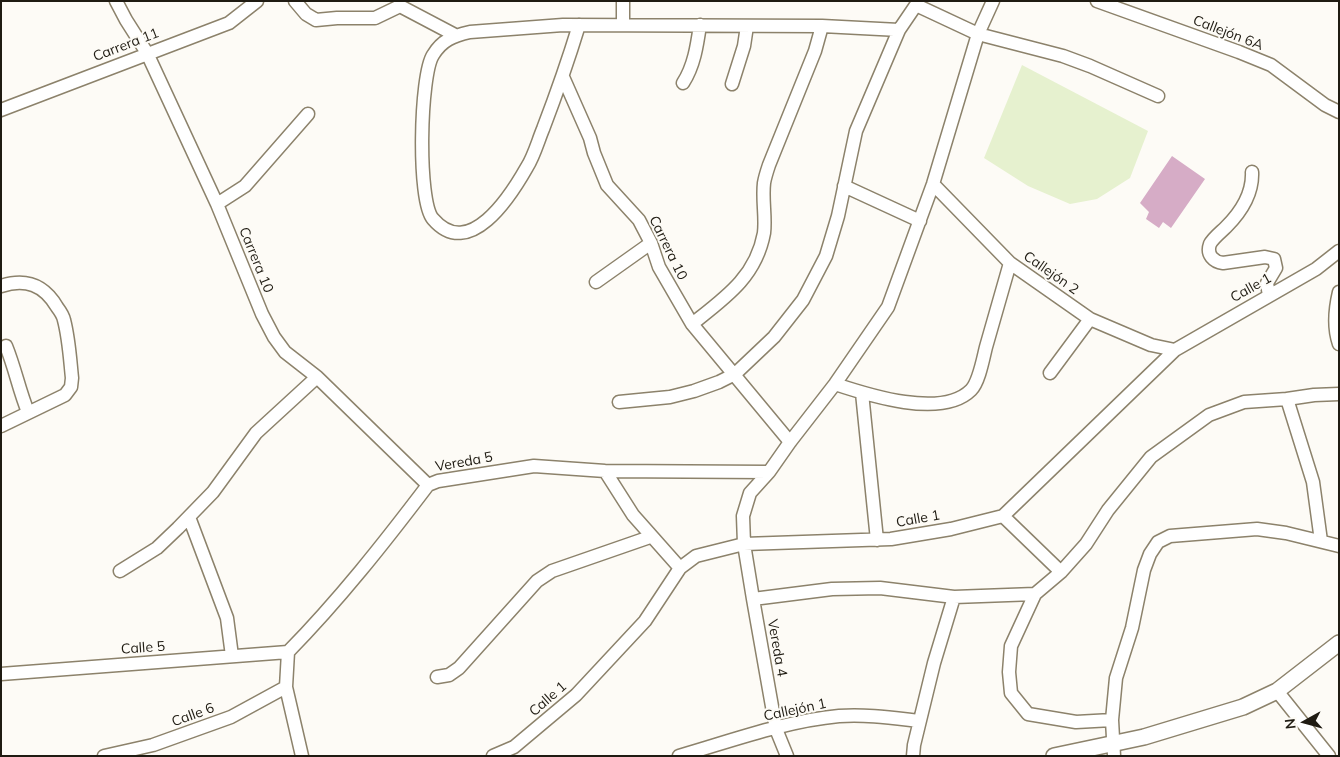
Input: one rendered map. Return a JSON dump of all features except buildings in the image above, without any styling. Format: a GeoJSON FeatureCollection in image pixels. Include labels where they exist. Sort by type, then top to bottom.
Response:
{"type":"FeatureCollection","features":[{"type":"Feature","properties":{"kind":"main road"},"geometry":{"type":"LineString","coordinates":[[1054,756],[1113,750],[1144,737],[1243,707],[1277,691],[1339,643]]}},
{"type":"Feature","properties":{"kind":"street","name":"Carrera 10"},"geometry":{"type":"LineString","coordinates":[[116,1],[148,53],[217,204],[262,314],[274,337],[285,352],[317,377],[428,485]]}},
{"type":"Feature","properties":{"kind":"street","name":"Carrera 11"},"geometry":{"type":"LineString","coordinates":[[1,110],[229,23],[257,1]]}},
{"type":"Feature","properties":{"kind":"street"},"geometry":{"type":"LineString","coordinates":[[294,1],[306,14],[316,20],[375,18],[400,6],[455,35]]}},
{"type":"Feature","properties":{"kind":"street"},"geometry":{"type":"LineString","coordinates":[[622,1],[623,25]]}},
{"type":"Feature","properties":{"kind":"street"},"geometry":{"type":"LineString","coordinates":[[978,34],[992,1]]}},
{"type":"Feature","properties":{"kind":"street","name":"Callejón 6A"},"geometry":{"type":"LineString","coordinates":[[1097,1],[1117,5],[1271,65],[1325,105],[1339,112]]}},
{"type":"Feature","properties":{"kind":"street"},"geometry":{"type":"LineString","coordinates":[[619,402],[670,397],[694,391],[735,374],[774,337],[804,300],[826,256],[838,216],[856,131],[912,3],[978,34],[1063,56],[1158,96]]}},
{"type":"Feature","properties":{"kind":"street"},"geometry":{"type":"LineString","coordinates":[[579,25],[564,77],[528,166],[499,208],[481,225],[472,231],[461,233],[449,231],[432,218],[427,208],[423,177],[422,125],[431,57],[442,42],[455,35],[479,31],[563,25],[579,25],[623,25],[700,26],[822,26],[899,30]]}},
{"type":"Feature","properties":{"kind":"street"},"geometry":{"type":"LineString","coordinates":[[683,83],[692,63],[700,26]]}},
{"type":"Feature","properties":{"kind":"street"},"geometry":{"type":"LineString","coordinates":[[732,84],[742,53],[747,26]]}},
{"type":"Feature","properties":{"kind":"street"},"geometry":{"type":"LineString","coordinates":[[692,324],[721,302],[742,282],[757,259],[764,232],[764,184],[769,165],[812,60],[822,26]]}},
{"type":"Feature","properties":{"kind":"street","name":"Vereda 4"},"geometry":{"type":"LineString","coordinates":[[787,756],[776,729],[744,544],[743,516],[750,493],[769,472],[835,384],[888,307],[933,184],[978,34]]}},
{"type":"Feature","properties":{"kind":"street","name":"Carrera 10"},"geometry":{"type":"LineString","coordinates":[[564,77],[607,184],[639,220],[651,243],[659,268],[692,324],[790,442]]}},
{"type":"Feature","properties":{"kind":"street"},"geometry":{"type":"LineString","coordinates":[[217,204],[245,186],[308,114]]}},
{"type":"Feature","properties":{"kind":"street"},"geometry":{"type":"LineString","coordinates":[[1252,172],[1253,184],[1249,196],[1227,226],[1211,242],[1209,252],[1217,262],[1223,263],[1265,257],[1274,259],[1276,268],[1267,283],[1268,296]]}},
{"type":"Feature","properties":{"kind":"street","name":"Callejón 2"},"geometry":{"type":"LineString","coordinates":[[933,184],[1010,263],[1090,319],[1151,345],[1175,350]]}},
{"type":"Feature","properties":{"kind":"street"},"geometry":{"type":"LineString","coordinates":[[844,186],[920,221]]}},
{"type":"Feature","properties":{"kind":"street"},"geometry":{"type":"LineString","coordinates":[[596,282],[651,243]]}},
{"type":"Feature","properties":{"kind":"street","name":"Calle 1"},"geometry":{"type":"LineString","coordinates":[[493,756],[514,747],[576,695],[645,621],[680,568],[696,556],[744,544],[891,539],[1003,516],[1175,350],[1316,269],[1339,251]]}},
{"type":"Feature","properties":{"kind":"street"},"geometry":{"type":"LineString","coordinates":[[835,384],[862,393],[910,402],[937,404],[958,399],[972,390],[979,372],[1010,263]]}},
{"type":"Feature","properties":{"kind":"street"},"geometry":{"type":"LineString","coordinates":[[1,286],[12,283],[25,283],[41,287],[53,300],[64,318],[72,378],[71,387],[64,395],[1,426]]}},
{"type":"Feature","properties":{"kind":"street"},"geometry":{"type":"LineString","coordinates":[[1339,292],[1335,309],[1336,336],[1339,344]]}},
{"type":"Feature","properties":{"kind":"street"},"geometry":{"type":"LineString","coordinates":[[1050,373],[1090,319]]}},
{"type":"Feature","properties":{"kind":"street"},"geometry":{"type":"LineString","coordinates":[[6,346],[28,412]]}},
{"type":"Feature","properties":{"kind":"street"},"geometry":{"type":"LineString","coordinates":[[120,571],[157,548],[189,517],[213,492],[256,434],[317,377]]}},
{"type":"Feature","properties":{"kind":"street"},"geometry":{"type":"LineString","coordinates":[[862,393],[877,540]]}},
{"type":"Feature","properties":{"kind":"street"},"geometry":{"type":"LineString","coordinates":[[1112,720],[1076,722],[1028,714],[1012,693],[1009,672],[1011,646],[1035,594],[1062,572],[1086,544],[1108,510],[1151,457],[1209,414],[1244,402],[1339,394]]}},
{"type":"Feature","properties":{"kind":"street"},"geometry":{"type":"LineString","coordinates":[[1287,399],[1313,482],[1321,541]]}},
{"type":"Feature","properties":{"kind":"street","name":"Vereda 5"},"geometry":{"type":"LineString","coordinates":[[288,652],[354,579],[428,485],[438,481],[534,466],[605,471],[769,472]]}},
{"type":"Feature","properties":{"kind":"street"},"geometry":{"type":"LineString","coordinates":[[605,471],[633,515],[650,537],[680,568]]}},
{"type":"Feature","properties":{"kind":"street"},"geometry":{"type":"LineString","coordinates":[[1003,516],[1062,572]]}},
{"type":"Feature","properties":{"kind":"street"},"geometry":{"type":"LineString","coordinates":[[189,517],[227,618],[232,656]]}},
{"type":"Feature","properties":{"kind":"street"},"geometry":{"type":"LineString","coordinates":[[1113,750],[1112,720],[1116,678],[1132,628],[1144,570],[1150,554],[1158,542],[1170,536],[1257,529],[1286,533],[1339,546]]}},
{"type":"Feature","properties":{"kind":"street"},"geometry":{"type":"LineString","coordinates":[[437,677],[449,675],[459,668],[536,582],[552,572],[650,537]]}},
{"type":"Feature","properties":{"kind":"street"},"geometry":{"type":"LineString","coordinates":[[753,599],[832,589],[880,588],[954,597],[1035,594]]}},
{"type":"Feature","properties":{"kind":"street"},"geometry":{"type":"LineString","coordinates":[[913,756],[919,721],[954,597]]}},
{"type":"Feature","properties":{"kind":"street"},"geometry":{"type":"LineString","coordinates":[[288,652],[286,688],[302,756]]}},
{"type":"Feature","properties":{"kind":"street","name":"Calle 5"},"geometry":{"type":"LineString","coordinates":[[1,674],[288,652]]}},
{"type":"Feature","properties":{"kind":"street","name":"Calle 6"},"geometry":{"type":"LineString","coordinates":[[104,756],[153,745],[231,717],[286,688]]}},
{"type":"Feature","properties":{"kind":"street"},"geometry":{"type":"LineString","coordinates":[[1277,691],[1327,755]]}},
{"type":"Feature","properties":{"kind":"street","name":"Callejón 1"},"geometry":{"type":"LineString","coordinates":[[679,756],[798,722],[839,716],[869,716],[919,721]]}},
{"type":"Feature","properties":{"kind":"green space"},"geometry":{"type":"Polygon","coordinates":[[[1022,65],[1148,131],[1130,178],[1097,199],[1070,204],[1028,186],[984,158],[1022,65]]]}}]}
